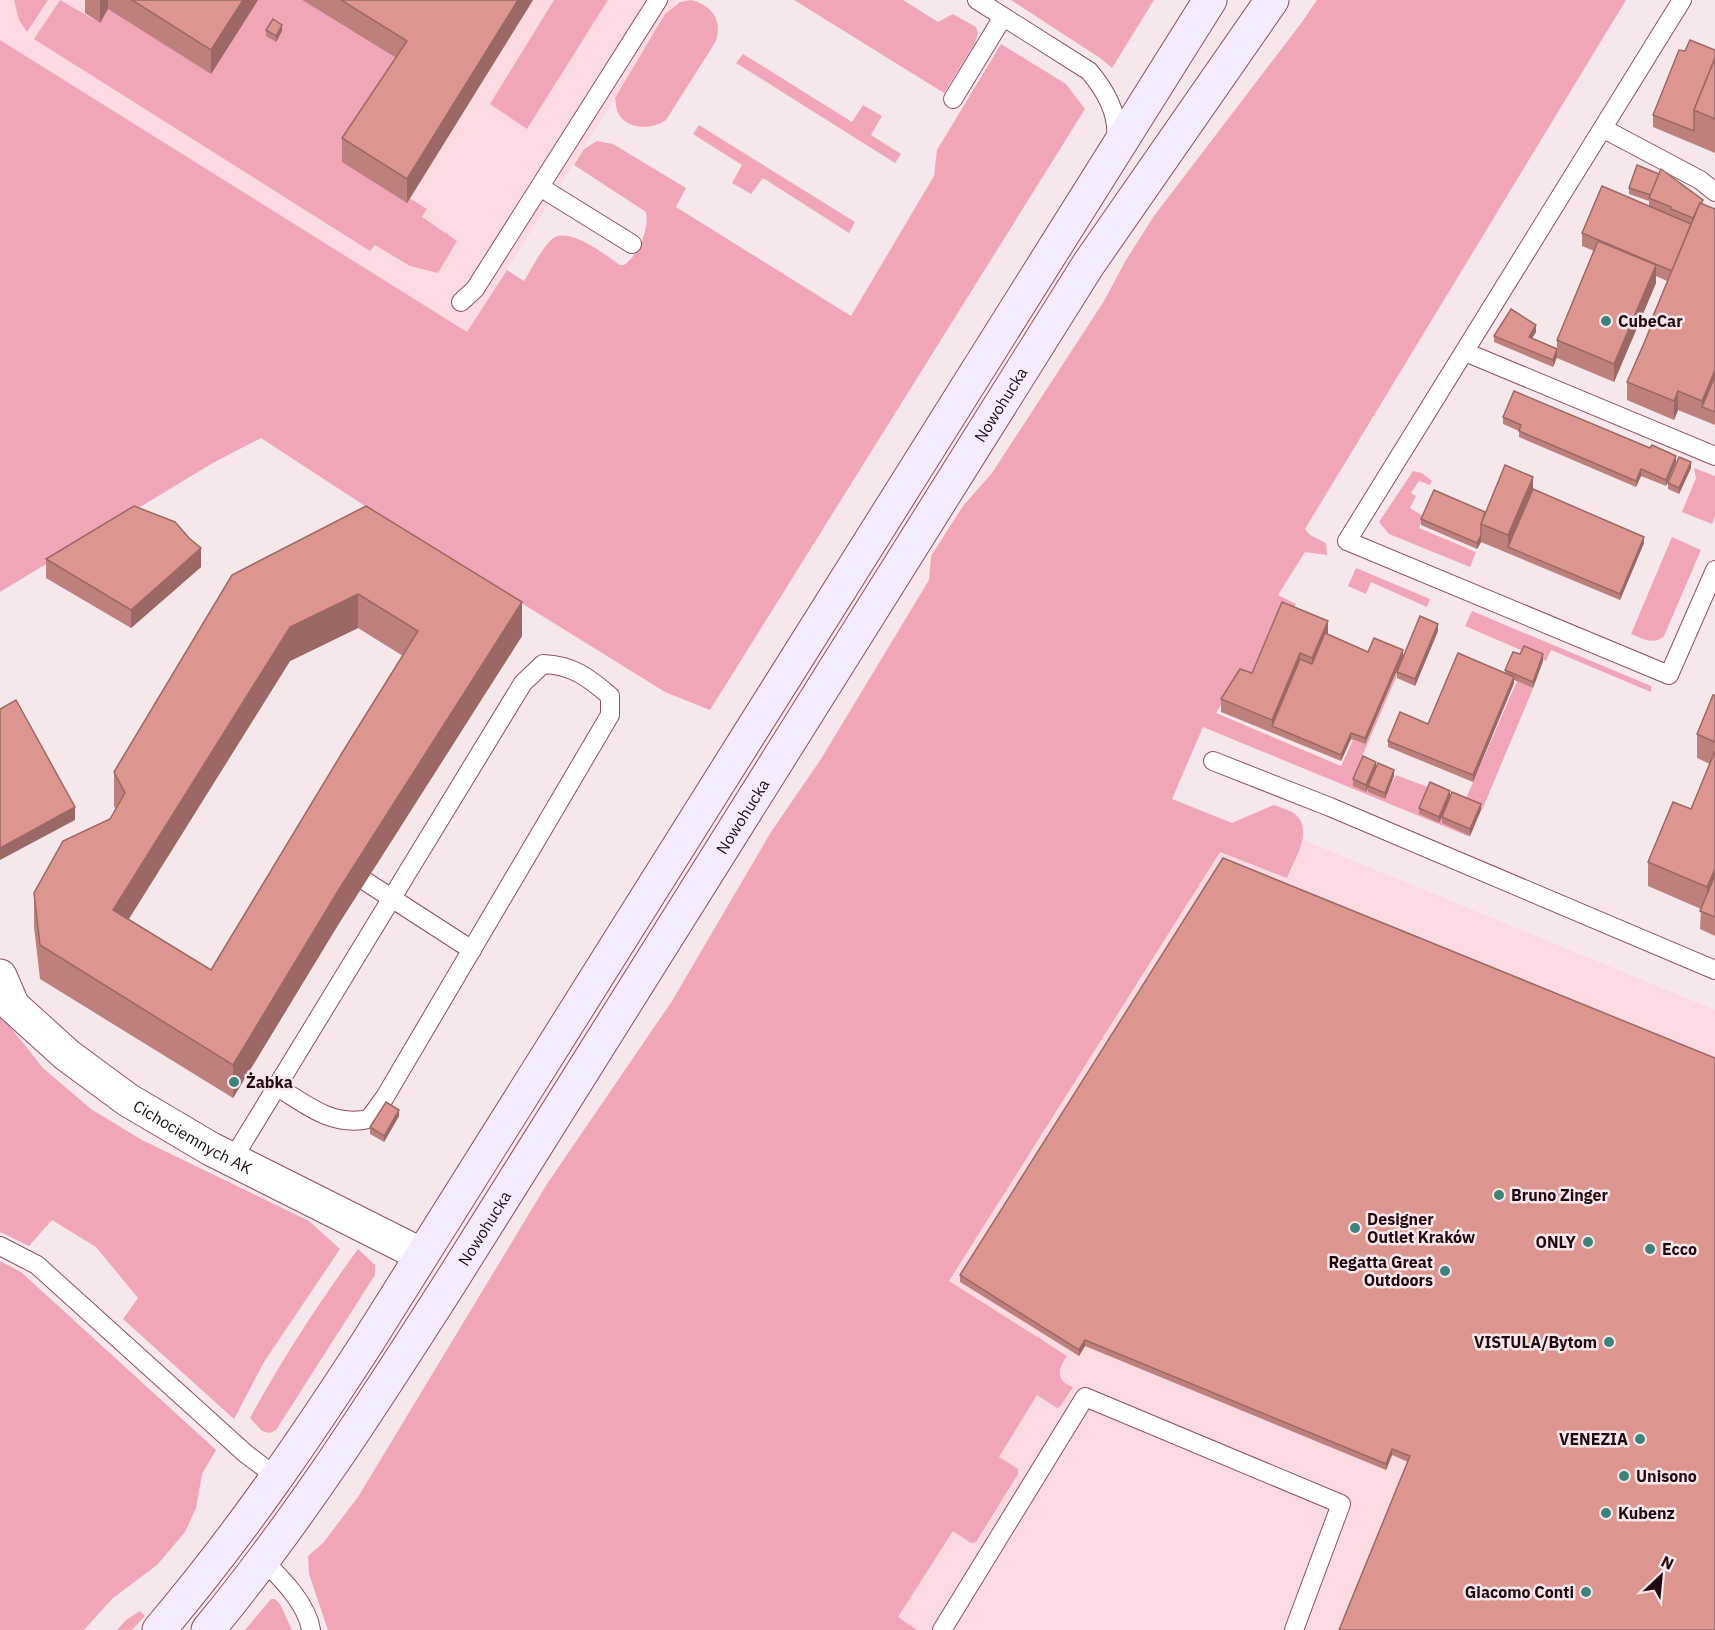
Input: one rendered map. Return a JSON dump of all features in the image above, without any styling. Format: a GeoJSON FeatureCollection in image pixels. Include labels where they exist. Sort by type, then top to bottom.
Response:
{"type":"FeatureCollection","features":[{"type":"Feature","properties":{"kind":"main road"},"geometry":{"type":"LineString","coordinates":[[159,1630],[225,1550],[320,1416],[1210,0]]}},
{"type":"Feature","properties":{"kind":"main road","name":"Nowohucka"},"geometry":{"type":"LineString","coordinates":[[208,1630],[264,1561],[345,1446],[1088,265],[1272,0]]}},
{"type":"Feature","properties":{"kind":"street","name":"Cichociemnych AK"},"geometry":{"type":"LineString","coordinates":[[0,976],[13,1006],[67,1055],[128,1100],[232,1160],[422,1255]]}},
{"type":"Feature","properties":{"kind":"lane"},"geometry":{"type":"LineString","coordinates":[[461,302],[475,289],[658,0]]}},
{"type":"Feature","properties":{"kind":"lane"},"geometry":{"type":"LineString","coordinates":[[977,0],[1081,65],[1095,78],[1115,117],[1116,141],[1112,156]]}},
{"type":"Feature","properties":{"kind":"lane"},"geometry":{"type":"LineString","coordinates":[[1682,0],[1347,542],[1669,675],[1715,570]]}},
{"type":"Feature","properties":{"kind":"lane"},"geometry":{"type":"LineString","coordinates":[[953,99],[1003,17]]}},
{"type":"Feature","properties":{"kind":"lane"},"geometry":{"type":"LineString","coordinates":[[1604,129],[1700,180],[1715,192]]}},
{"type":"Feature","properties":{"kind":"lane"},"geometry":{"type":"LineString","coordinates":[[540,187],[632,244]]}},
{"type":"Feature","properties":{"kind":"lane"},"geometry":{"type":"LineString","coordinates":[[1465,352],[1715,456]]}},
{"type":"Feature","properties":{"kind":"lane"},"geometry":{"type":"LineString","coordinates":[[232,1160],[276,1086],[523,682],[543,664],[561,664],[589,678],[610,696],[610,714],[385,1097],[369,1119],[353,1123],[327,1118],[276,1086]]}},
{"type":"Feature","properties":{"kind":"lane"},"geometry":{"type":"LineString","coordinates":[[1213,761],[1321,803],[1715,970]]}},
{"type":"Feature","properties":{"kind":"lane"},"geometry":{"type":"LineString","coordinates":[[365,881],[472,950]]}},
{"type":"Feature","properties":{"kind":"lane"},"geometry":{"type":"LineString","coordinates":[[0,1246],[37,1265],[246,1454],[278,1478]]}},
{"type":"Feature","properties":{"kind":"lane"},"geometry":{"type":"LineString","coordinates":[[942,1630],[1085,1397],[1341,1504],[1294,1630]]}},
{"type":"Feature","properties":{"kind":"lane"},"geometry":{"type":"LineString","coordinates":[[264,1561],[281,1578],[309,1617],[311,1630]]}},
{"type":"Feature","properties":{"kind":"shaded area"},"geometry":{"type":"Polygon","coordinates":[[[0,0],[677,0],[453,355],[0,107],[0,0]]]}},
{"type":"Feature","properties":{"kind":"shaded area"},"geometry":{"type":"Polygon","coordinates":[[[14,0],[48,0],[27,32],[19,20],[14,0]]]}},
{"type":"Feature","properties":{"kind":"shaded area"},"geometry":{"type":"Polygon","coordinates":[[[60,0],[100,23],[108,9],[258,0],[302,0],[407,65],[347,160],[427,209],[422,217],[457,241],[438,273],[410,266],[375,245],[370,251],[34,39],[60,0]]]}},
{"type":"Feature","properties":{"kind":"shaded area"},"geometry":{"type":"Polygon","coordinates":[[[554,0],[608,0],[527,129],[490,104],[554,0]]]}},
{"type":"Feature","properties":{"kind":"shaded area"},"geometry":{"type":"Polygon","coordinates":[[[691,0],[704,5],[714,14],[718,26],[716,41],[666,120],[647,127],[627,123],[618,113],[615,98],[665,14],[680,2],[691,0]]]}},
{"type":"Feature","properties":{"kind":"shaded area"},"geometry":{"type":"Polygon","coordinates":[[[794,0],[903,0],[938,22],[953,14],[976,27],[978,33],[975,43],[944,93],[794,0]]]}},
{"type":"Feature","properties":{"kind":"shaded area"},"geometry":{"type":"Polygon","coordinates":[[[1011,0],[1154,0],[1112,68],[1011,0]]]}},
{"type":"Feature","properties":{"kind":"shaded area"},"geometry":{"type":"Polygon","coordinates":[[[1317,0],[1626,0],[1305,529],[1310,535],[1326,543],[1327,555],[1305,552],[1278,595],[1296,604],[1291,612],[1279,608],[1250,676],[1241,673],[1216,713],[1341,766],[1353,740],[1365,744],[1403,656],[1405,657],[1360,761],[1376,769],[1384,799],[1396,775],[1430,788],[1439,823],[1450,797],[1470,837],[1203,727],[1172,799],[1232,823],[1274,805],[1296,815],[1301,822],[1303,838],[1287,878],[1220,852],[949,1281],[1067,1356],[1060,1374],[1063,1381],[1073,1387],[1057,1408],[1037,1395],[999,1457],[1018,1469],[1018,1474],[976,1542],[971,1543],[953,1531],[898,1617],[917,1630],[328,1630],[309,1574],[308,1556],[323,1543],[358,1497],[547,1184],[672,1001],[771,832],[821,759],[929,580],[931,556],[963,506],[992,473],[1104,301],[1126,260],[1154,216],[1317,0]]]}},
{"type":"Feature","properties":{"kind":"shaded area"},"geometry":{"type":"Polygon","coordinates":[[[0,40],[467,332],[507,270],[524,281],[543,250],[557,236],[566,236],[585,242],[620,265],[624,265],[634,255],[642,241],[647,219],[646,212],[574,165],[584,149],[597,141],[613,144],[686,188],[676,207],[851,316],[934,176],[937,150],[1001,44],[1066,84],[1085,109],[710,710],[665,692],[365,506],[261,438],[211,464],[0,592],[0,40]]]}},
{"type":"Feature","properties":{"kind":"shaded area"},"geometry":{"type":"Polygon","coordinates":[[[743,54],[852,122],[863,105],[882,116],[871,135],[901,154],[895,163],[736,63],[743,54]]]}},
{"type":"Feature","properties":{"kind":"shaded area"},"geometry":{"type":"Polygon","coordinates":[[[699,125],[855,222],[849,233],[763,178],[751,194],[732,183],[742,165],[693,134],[699,125]]]}},
{"type":"Feature","properties":{"kind":"shaded area"},"geometry":{"type":"Polygon","coordinates":[[[1694,468],[1715,476],[1715,516],[1712,524],[1682,512],[1696,478],[1694,468]]]}},
{"type":"Feature","properties":{"kind":"shaded area"},"geometry":{"type":"Polygon","coordinates":[[[1413,471],[1422,473],[1432,481],[1430,485],[1419,481],[1411,493],[1416,496],[1410,508],[1423,516],[1419,528],[1476,552],[1470,567],[1389,534],[1379,522],[1413,471]]]}},
{"type":"Feature","properties":{"kind":"shaded area"},"geometry":{"type":"Polygon","coordinates":[[[1672,537],[1701,550],[1664,636],[1652,641],[1631,634],[1672,537]]]}},
{"type":"Feature","properties":{"kind":"shaded area"},"geometry":{"type":"Polygon","coordinates":[[[1356,568],[1430,599],[1427,607],[1371,582],[1366,594],[1348,586],[1356,568]]]}},
{"type":"Feature","properties":{"kind":"shaded area"},"geometry":{"type":"Polygon","coordinates":[[[1472,611],[1651,686],[1651,692],[1551,650],[1546,661],[1465,626],[1472,611]]]}},
{"type":"Feature","properties":{"kind":"shaded area"},"geometry":{"type":"Polygon","coordinates":[[[1517,681],[1533,688],[1482,810],[1464,803],[1517,681]]]}},
{"type":"Feature","properties":{"kind":"shaded area"},"geometry":{"type":"Polygon","coordinates":[[[1154,791],[1232,823],[1274,805],[1299,818],[1303,828],[1303,840],[1715,1010],[1715,1630],[627,1630],[1154,791]]]}},
{"type":"Feature","properties":{"kind":"shaded area"},"geometry":{"type":"Polygon","coordinates":[[[0,1014],[43,1068],[91,1109],[142,1140],[309,1221],[340,1249],[264,1362],[234,1419],[123,1319],[138,1298],[96,1247],[52,1220],[29,1246],[0,1232],[0,1014]]]}},
{"type":"Feature","properties":{"kind":"shaded area"},"geometry":{"type":"Polygon","coordinates":[[[358,1249],[375,1265],[375,1275],[276,1430],[270,1433],[262,1431],[250,1418],[301,1332],[358,1249]]]}},
{"type":"Feature","properties":{"kind":"shaded area"},"geometry":{"type":"Polygon","coordinates":[[[0,1261],[21,1272],[216,1450],[202,1474],[196,1508],[185,1532],[157,1565],[113,1598],[84,1630],[0,1630],[0,1261]]]}},
{"type":"Feature","properties":{"kind":"shaded area"},"geometry":{"type":"Polygon","coordinates":[[[271,1599],[275,1599],[280,1604],[292,1630],[245,1630],[271,1599]]]}},
{"type":"Feature","properties":{"kind":"shaded area"},"geometry":{"type":"Polygon","coordinates":[[[140,1611],[145,1616],[132,1630],[117,1630],[126,1620],[140,1611]]]}},
{"type":"Feature","properties":{"kind":"building"},"geometry":{"type":"Polygon","coordinates":[[[132,0],[243,0],[211,50],[132,0]]]}},
{"type":"Feature","properties":{"kind":"building"},"geometry":{"type":"Polygon","coordinates":[[[341,0],[518,0],[407,179],[342,138],[407,41],[341,0]]]}},
{"type":"Feature","properties":{"kind":"building"},"geometry":{"type":"Polygon","coordinates":[[[273,19],[282,25],[276,36],[266,30],[273,19]]]}},
{"type":"Feature","properties":{"kind":"building"},"geometry":{"type":"Polygon","coordinates":[[[1690,40],[1715,50],[1715,58],[1694,110],[1694,131],[1653,115],[1679,50],[1685,51],[1690,40]]]}},
{"type":"Feature","properties":{"kind":"building"},"geometry":{"type":"Polygon","coordinates":[[[1715,58],[1715,119],[1694,110],[1715,58]]]}},
{"type":"Feature","properties":{"kind":"building"},"geometry":{"type":"Polygon","coordinates":[[[1637,165],[1659,174],[1651,195],[1629,188],[1637,165]]]}},
{"type":"Feature","properties":{"kind":"building"},"geometry":{"type":"Polygon","coordinates":[[[1661,169],[1703,200],[1693,218],[1649,198],[1661,169]]]}},
{"type":"Feature","properties":{"kind":"building"},"geometry":{"type":"Polygon","coordinates":[[[1602,186],[1691,224],[1672,271],[1582,233],[1602,186]]]}},
{"type":"Feature","properties":{"kind":"building"},"geometry":{"type":"Polygon","coordinates":[[[1700,203],[1715,209],[1715,370],[1702,401],[1678,391],[1674,401],[1627,382],[1700,203]]]}},
{"type":"Feature","properties":{"kind":"building","name":"CubeCar"},"geometry":{"type":"Polygon","coordinates":[[[1598,241],[1656,265],[1614,364],[1557,340],[1598,241]]]}},
{"type":"Feature","properties":{"kind":"building"},"geometry":{"type":"Polygon","coordinates":[[[1511,309],[1536,325],[1529,337],[1557,349],[1553,360],[1494,336],[1511,309]]]}},
{"type":"Feature","properties":{"kind":"building"},"geometry":{"type":"Polygon","coordinates":[[[1715,376],[1715,412],[1702,407],[1715,376]]]}},
{"type":"Feature","properties":{"kind":"building"},"geometry":{"type":"Polygon","coordinates":[[[1514,391],[1650,448],[1652,445],[1676,456],[1666,480],[1641,469],[1636,481],[1519,431],[1521,425],[1503,417],[1514,391]]]}},
{"type":"Feature","properties":{"kind":"building"},"geometry":{"type":"Polygon","coordinates":[[[1679,457],[1691,462],[1679,488],[1668,483],[1679,457]]]}},
{"type":"Feature","properties":{"kind":"building"},"geometry":{"type":"Polygon","coordinates":[[[1505,465],[1533,477],[1508,535],[1481,524],[1505,465]]]}},
{"type":"Feature","properties":{"kind":"building"},"geometry":{"type":"Polygon","coordinates":[[[1533,489],[1644,537],[1620,594],[1508,547],[1533,489]]]}},
{"type":"Feature","properties":{"kind":"building"},"geometry":{"type":"Polygon","coordinates":[[[1434,490],[1485,512],[1481,524],[1481,535],[1477,543],[1421,519],[1434,490]]]}},
{"type":"Feature","properties":{"kind":"building"},"geometry":{"type":"Polygon","coordinates":[[[134,506],[175,522],[201,548],[131,610],[46,559],[134,506]]]}},
{"type":"Feature","properties":{"kind":"building"},"geometry":{"type":"Polygon","coordinates":[[[366,506],[522,602],[338,891],[233,1065],[40,945],[34,893],[63,841],[110,819],[125,793],[114,772],[232,575],[366,506]],[[358,594],[290,627],[113,910],[211,970],[418,631],[358,594]]]}},
{"type":"Feature","properties":{"kind":"building"},"geometry":{"type":"Polygon","coordinates":[[[1282,602],[1328,621],[1312,658],[1300,653],[1272,720],[1221,699],[1240,669],[1252,673],[1282,602]]]}},
{"type":"Feature","properties":{"kind":"building"},"geometry":{"type":"Polygon","coordinates":[[[1420,616],[1438,624],[1415,679],[1397,672],[1420,616]]]}},
{"type":"Feature","properties":{"kind":"building"},"geometry":{"type":"Polygon","coordinates":[[[1325,633],[1368,652],[1374,638],[1403,650],[1365,738],[1351,733],[1341,755],[1272,726],[1300,659],[1312,664],[1325,633]]]}},
{"type":"Feature","properties":{"kind":"building"},"geometry":{"type":"Polygon","coordinates":[[[1524,646],[1543,654],[1533,682],[1505,670],[1513,652],[1520,654],[1524,646]]]}},
{"type":"Feature","properties":{"kind":"building"},"geometry":{"type":"Polygon","coordinates":[[[1458,653],[1514,677],[1473,775],[1388,741],[1400,712],[1428,724],[1458,653]]]}},
{"type":"Feature","properties":{"kind":"building"},"geometry":{"type":"Polygon","coordinates":[[[1713,695],[1715,695],[1715,742],[1697,734],[1713,695]]]}},
{"type":"Feature","properties":{"kind":"building"},"geometry":{"type":"Polygon","coordinates":[[[16,700],[75,807],[0,848],[0,709],[16,700]]]}},
{"type":"Feature","properties":{"kind":"building"},"geometry":{"type":"Polygon","coordinates":[[[1715,751],[1715,869],[1707,887],[1648,862],[1673,802],[1691,809],[1715,751]]]}},
{"type":"Feature","properties":{"kind":"building"},"geometry":{"type":"Polygon","coordinates":[[[1363,756],[1376,762],[1366,785],[1353,779],[1363,756]]]}},
{"type":"Feature","properties":{"kind":"building"},"geometry":{"type":"Polygon","coordinates":[[[1378,763],[1394,770],[1385,793],[1368,786],[1378,763]]]}},
{"type":"Feature","properties":{"kind":"building"},"geometry":{"type":"Polygon","coordinates":[[[1430,782],[1450,791],[1439,817],[1419,808],[1430,782]]]}},
{"type":"Feature","properties":{"kind":"building"},"geometry":{"type":"Polygon","coordinates":[[[1452,792],[1481,804],[1470,829],[1442,817],[1452,792]]]}},
{"type":"Feature","properties":{"kind":"building","name":"Designer Outlet Kraków"},"geometry":{"type":"Polygon","coordinates":[[[1223,858],[1715,1058],[1715,1630],[1339,1630],[1410,1456],[1392,1449],[1386,1464],[1085,1340],[1079,1350],[960,1275],[1223,858]]]}},
{"type":"Feature","properties":{"kind":"building"},"geometry":{"type":"Polygon","coordinates":[[[1715,875],[1715,917],[1700,911],[1715,875]]]}},
{"type":"Feature","properties":{"kind":"building"},"geometry":{"type":"Polygon","coordinates":[[[386,1102],[399,1110],[384,1136],[370,1127],[386,1102]]]}},
{"type":"Feature","properties":{"kind":"place","name":"CubeCar"},"geometry":{"type":"Point","coordinates":[1606,321]}},
{"type":"Feature","properties":{"kind":"place","name":"Żabka"},"geometry":{"type":"Point","coordinates":[234,1082]}},
{"type":"Feature","properties":{"kind":"place","name":"Bruno Zinger"},"geometry":{"type":"Point","coordinates":[1499,1195]}},
{"type":"Feature","properties":{"kind":"place","name":"Designer Outlet Kraków"},"geometry":{"type":"Point","coordinates":[1355,1228]}},
{"type":"Feature","properties":{"kind":"place","name":"ONLY"},"geometry":{"type":"Point","coordinates":[1588,1242]}},
{"type":"Feature","properties":{"kind":"place","name":"Ecco"},"geometry":{"type":"Point","coordinates":[1650,1249]}},
{"type":"Feature","properties":{"kind":"place","name":"Regatta Great Outdoors"},"geometry":{"type":"Point","coordinates":[1445,1271]}},
{"type":"Feature","properties":{"kind":"place","name":"VISTULA/Bytom"},"geometry":{"type":"Point","coordinates":[1609,1342]}},
{"type":"Feature","properties":{"kind":"place","name":"VENEZIA"},"geometry":{"type":"Point","coordinates":[1640,1439]}},
{"type":"Feature","properties":{"kind":"place","name":"Unisono"},"geometry":{"type":"Point","coordinates":[1624,1476]}},
{"type":"Feature","properties":{"kind":"place","name":"Kubenz"},"geometry":{"type":"Point","coordinates":[1606,1513]}},
{"type":"Feature","properties":{"kind":"place","name":"Giacomo Conti"},"geometry":{"type":"Point","coordinates":[1586,1592]}}]}
